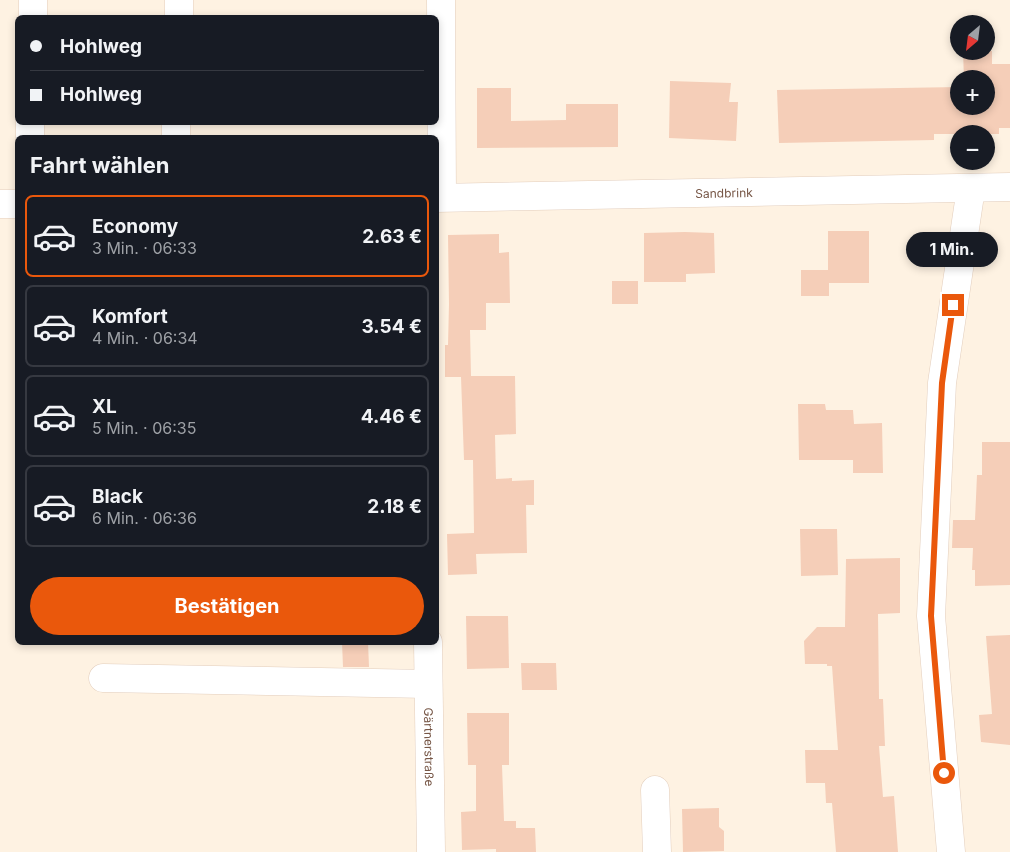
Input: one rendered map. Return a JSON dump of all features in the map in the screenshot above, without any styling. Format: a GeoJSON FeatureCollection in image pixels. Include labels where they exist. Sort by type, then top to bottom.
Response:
{"type":"FeatureCollection","features":[{"type":"Feature","properties":{"kind":"street"},"geometry":{"type":"LineString","coordinates":[[32,15],[33,0]]}},
{"type":"Feature","properties":{"kind":"street"},"geometry":{"type":"LineString","coordinates":[[178,15],[179,0]]}},
{"type":"Feature","properties":{"kind":"street"},"geometry":{"type":"LineString","coordinates":[[439,198],[441,0]]}},
{"type":"Feature","properties":{"kind":"street","name":"Sandbrink"},"geometry":{"type":"LineString","coordinates":[[439,198],[1010,187]]}},
{"type":"Feature","properties":{"kind":"street"},"geometry":{"type":"LineString","coordinates":[[951,852],[931,616],[942,383],[971,188]]}},
{"type":"Feature","properties":{"kind":"street"},"geometry":{"type":"LineString","coordinates":[[0,204],[15,204]]}},
{"type":"Feature","properties":{"kind":"street","name":"Gärtnerstraße"},"geometry":{"type":"LineString","coordinates":[[428,645],[431,852]]}},
{"type":"Feature","properties":{"kind":"street"},"geometry":{"type":"LineString","coordinates":[[103,678],[428,684]]}},
{"type":"Feature","properties":{"kind":"street"},"geometry":{"type":"LineString","coordinates":[[655,790],[656,852]]}},
{"type":"Feature","properties":{"kind":"building"},"geometry":{"type":"Polygon","coordinates":[[[963,60],[992,60],[992,64],[1010,64],[1010,128],[999,128],[999,134],[995,134],[995,125],[950,125],[950,134],[934,134],[934,140],[779,143],[777,90],[950,87],[950,115],[995,115],[995,70],[964,70],[963,60]]]}},
{"type":"Feature","properties":{"kind":"building"},"geometry":{"type":"Polygon","coordinates":[[[670,81],[731,83],[729,102],[738,102],[736,141],[669,138],[670,81]]]}},
{"type":"Feature","properties":{"kind":"building"},"geometry":{"type":"Polygon","coordinates":[[[477,88],[511,88],[511,121],[566,120],[566,104],[618,104],[618,147],[477,148],[477,88]]]}},
{"type":"Feature","properties":{"kind":"building"},"geometry":{"type":"Polygon","coordinates":[[[828,231],[869,231],[869,283],[829,283],[829,296],[801,296],[801,270],[828,270],[828,231]]]}},
{"type":"Feature","properties":{"kind":"building"},"geometry":{"type":"Polygon","coordinates":[[[644,233],[714,233],[715,273],[686,274],[686,282],[644,282],[644,233]]]}},
{"type":"Feature","properties":{"kind":"building"},"geometry":{"type":"Polygon","coordinates":[[[499,234],[499,253],[509,252],[510,303],[486,303],[486,330],[470,330],[471,376],[515,376],[516,434],[495,435],[496,479],[512,478],[512,481],[534,480],[534,505],[526,505],[527,553],[476,554],[477,574],[448,575],[447,534],[474,533],[473,460],[464,460],[461,377],[445,377],[445,345],[448,345],[449,304],[448,235],[499,234]]]}},
{"type":"Feature","properties":{"kind":"building"},"geometry":{"type":"Polygon","coordinates":[[[612,281],[638,281],[638,304],[612,304],[612,281]]]}},
{"type":"Feature","properties":{"kind":"building"},"geometry":{"type":"Polygon","coordinates":[[[798,404],[825,404],[826,410],[853,410],[854,424],[882,423],[883,473],[853,473],[853,460],[799,460],[798,404]]]}},
{"type":"Feature","properties":{"kind":"building"},"geometry":{"type":"Polygon","coordinates":[[[982,442],[1010,442],[1010,585],[975,586],[975,570],[972,570],[973,548],[952,548],[953,520],[975,520],[977,475],[982,475],[982,442]]]}},
{"type":"Feature","properties":{"kind":"building"},"geometry":{"type":"Polygon","coordinates":[[[800,529],[837,529],[838,575],[801,576],[800,529]]]}},
{"type":"Feature","properties":{"kind":"building"},"geometry":{"type":"Polygon","coordinates":[[[900,558],[900,613],[878,614],[879,699],[883,699],[885,746],[879,746],[883,797],[894,796],[898,852],[836,852],[832,803],[826,803],[825,783],[806,783],[805,750],[838,750],[832,666],[827,666],[827,664],[805,664],[804,641],[817,627],[845,627],[846,559],[900,558]]]}},
{"type":"Feature","properties":{"kind":"building"},"geometry":{"type":"Polygon","coordinates":[[[466,616],[508,616],[509,668],[467,669],[466,616]]]}},
{"type":"Feature","properties":{"kind":"building"},"geometry":{"type":"Polygon","coordinates":[[[1010,635],[1010,745],[981,742],[979,715],[992,714],[986,636],[1010,635]]]}},
{"type":"Feature","properties":{"kind":"building"},"geometry":{"type":"Polygon","coordinates":[[[342,645],[368,645],[369,667],[343,667],[342,645]]]}},
{"type":"Feature","properties":{"kind":"building"},"geometry":{"type":"Polygon","coordinates":[[[521,663],[556,663],[557,690],[522,690],[521,663]]]}},
{"type":"Feature","properties":{"kind":"building"},"geometry":{"type":"Polygon","coordinates":[[[467,713],[509,713],[509,765],[502,765],[504,821],[516,821],[516,828],[535,828],[536,852],[496,852],[496,849],[462,850],[461,812],[476,811],[476,765],[468,765],[467,713]]]}},
{"type":"Feature","properties":{"kind":"building"},"geometry":{"type":"Polygon","coordinates":[[[719,808],[719,827],[724,831],[724,851],[683,852],[682,809],[719,808]]]}},
{"type":"Feature","properties":{"kind":"route"},"geometry":{"type":"LineString","coordinates":[[944,773],[931,616],[942,383],[953,305]]}}]}
